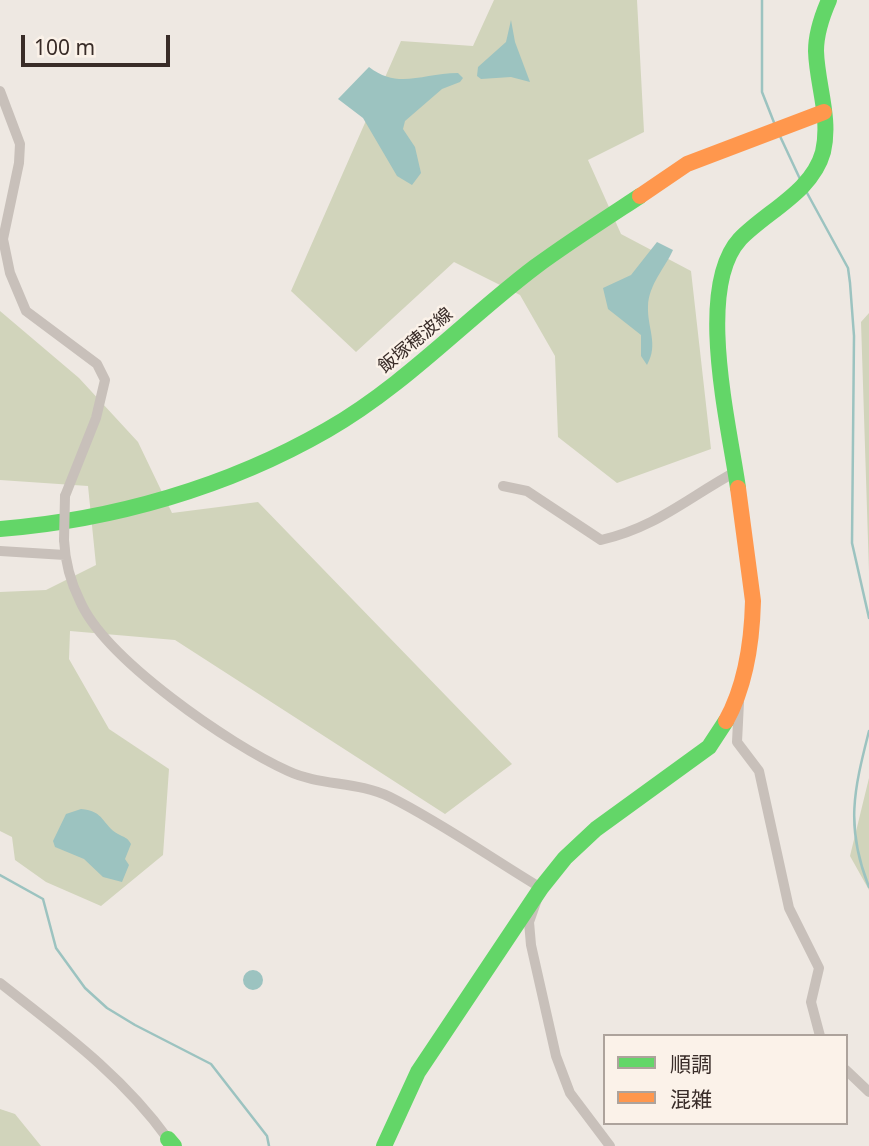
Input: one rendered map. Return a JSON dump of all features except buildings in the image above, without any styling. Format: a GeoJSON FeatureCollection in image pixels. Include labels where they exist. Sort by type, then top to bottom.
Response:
{"type":"FeatureCollection","features":[{"type":"Feature","properties":{"kind":"street"},"geometry":{"type":"LineString","coordinates":[[384,1146],[418,1072],[541,888],[578,844],[709,747],[723,730],[739,681],[753,623],[737,471],[716,323],[718,276],[736,243],[811,177],[825,145],[824,112],[816,51],[829,0]]}},
{"type":"Feature","properties":{"kind":"street"},"geometry":{"type":"LineString","coordinates":[[0,91],[20,144],[19,163],[3,239],[10,273],[26,311],[97,364],[105,380],[104,395],[65,496],[65,555],[80,603],[118,652],[174,700],[232,741],[289,772],[311,779],[360,785],[391,797],[541,888]]}},
{"type":"Feature","properties":{"kind":"street","name":"飯塚穂波線"},"geometry":{"type":"LineString","coordinates":[[0,529],[48,525],[137,506],[248,470],[327,430],[382,394],[535,267],[687,164],[824,112]]}},
{"type":"Feature","properties":{"kind":"street"},"geometry":{"type":"LineString","coordinates":[[503,485],[527,491],[601,540],[635,532],[661,519],[690,497],[737,471]]}},
{"type":"Feature","properties":{"kind":"street"},"geometry":{"type":"LineString","coordinates":[[0,551],[65,555]]}},
{"type":"Feature","properties":{"kind":"street"},"geometry":{"type":"LineString","coordinates":[[739,681],[737,742],[760,771],[789,908],[819,968],[811,1002],[819,1034]]}},
{"type":"Feature","properties":{"kind":"street"},"geometry":{"type":"LineString","coordinates":[[541,888],[529,922],[531,945],[556,1056],[570,1093],[610,1146]]}},
{"type":"Feature","properties":{"kind":"street"},"geometry":{"type":"LineString","coordinates":[[0,983],[95,1057],[134,1094],[171,1142]]}},
{"type":"Feature","properties":{"kind":"street"},"geometry":{"type":"LineString","coordinates":[[848,1072],[869,1092]]}},
{"type":"Feature","properties":{"kind":"green space"},"geometry":{"type":"Polygon","coordinates":[[[494,0],[637,0],[644,132],[588,160],[621,234],[691,271],[711,449],[617,483],[558,437],[555,356],[520,295],[454,262],[356,352],[291,291],[401,41],[473,46],[494,0]]]}},
{"type":"Feature","properties":{"kind":"green space"},"geometry":{"type":"Polygon","coordinates":[[[0,311],[79,378],[138,442],[172,513],[258,502],[512,764],[445,814],[175,640],[70,631],[69,659],[109,729],[169,769],[163,855],[101,906],[46,882],[15,860],[12,837],[0,831],[0,592],[46,590],[96,565],[88,486],[0,480],[0,311]]]}},
{"type":"Feature","properties":{"kind":"green space"},"geometry":{"type":"Polygon","coordinates":[[[869,313],[869,572],[861,322],[869,313]]]}},
{"type":"Feature","properties":{"kind":"green space"},"geometry":{"type":"Polygon","coordinates":[[[869,778],[869,890],[850,856],[869,778]]]}},
{"type":"Feature","properties":{"kind":"green space"},"geometry":{"type":"Polygon","coordinates":[[[0,1109],[15,1114],[41,1146],[0,1146],[0,1109]]]}},
{"type":"Feature","properties":{"kind":"water"},"geometry":{"type":"Polygon","coordinates":[[[511,20],[515,42],[530,82],[511,77],[481,79],[477,76],[478,67],[506,42],[511,20]]]}},
{"type":"Feature","properties":{"kind":"water"},"geometry":{"type":"Polygon","coordinates":[[[369,67],[390,78],[411,79],[458,73],[463,78],[460,82],[442,89],[405,121],[403,129],[415,147],[421,173],[412,185],[397,176],[363,118],[338,99],[369,67]]]}},
{"type":"Feature","properties":{"kind":"water"},"geometry":{"type":"Polygon","coordinates":[[[657,242],[673,250],[654,283],[649,298],[652,350],[647,365],[641,356],[641,335],[608,309],[603,288],[631,275],[657,242]]]}},
{"type":"Feature","properties":{"kind":"water"},"geometry":{"type":"Polygon","coordinates":[[[81,809],[95,812],[131,844],[125,859],[129,865],[122,882],[103,877],[84,859],[55,847],[53,841],[66,814],[81,809]]]}},
{"type":"Feature","properties":{"kind":"water"},"geometry":{"type":"Polygon","coordinates":[[[249,970],[257,970],[263,980],[257,990],[249,990],[243,984],[243,976],[249,970]]]}},
{"type":"Feature","properties":{"kind":"waterway"},"geometry":{"type":"LineString","coordinates":[[762,0],[762,92],[775,125]]}},
{"type":"Feature","properties":{"kind":"waterway"},"geometry":{"type":"LineString","coordinates":[[779,134],[800,179]]}},
{"type":"Feature","properties":{"kind":"waterway"},"geometry":{"type":"LineString","coordinates":[[806,191],[848,268],[854,336],[852,543],[869,618]]}},
{"type":"Feature","properties":{"kind":"waterway"},"geometry":{"type":"LineString","coordinates":[[869,731],[854,809],[857,846],[869,887]]}},
{"type":"Feature","properties":{"kind":"waterway"},"geometry":{"type":"LineString","coordinates":[[0,875],[43,899],[56,948],[85,988],[107,1008],[135,1025],[211,1064],[267,1136],[269,1146]]}},
{"type":"Feature","properties":{"kind":"traffic: fast"},"geometry":{"type":"LineString","coordinates":[[738,488],[719,358],[719,290],[727,261],[740,239],[799,190],[809,179],[823,152],[825,114],[816,51],[820,25],[829,0]]}},
{"type":"Feature","properties":{"kind":"traffic: fast"},"geometry":{"type":"LineString","coordinates":[[0,529],[85,518],[169,498],[210,484],[289,450],[355,413],[408,373],[535,267],[640,196]]}},
{"type":"Feature","properties":{"kind":"traffic: fast"},"geometry":{"type":"LineString","coordinates":[[384,1146],[418,1072],[541,888],[565,858],[596,829],[709,747],[726,721]]}},
{"type":"Feature","properties":{"kind":"traffic: fast"},"geometry":{"type":"LineString","coordinates":[[168,1139],[174,1146]]}},
{"type":"Feature","properties":{"kind":"traffic: slow"},"geometry":{"type":"LineString","coordinates":[[640,196],[687,164],[824,112]]}},
{"type":"Feature","properties":{"kind":"traffic: slow"},"geometry":{"type":"LineString","coordinates":[[726,721],[743,678],[753,601],[738,488]]}}]}
